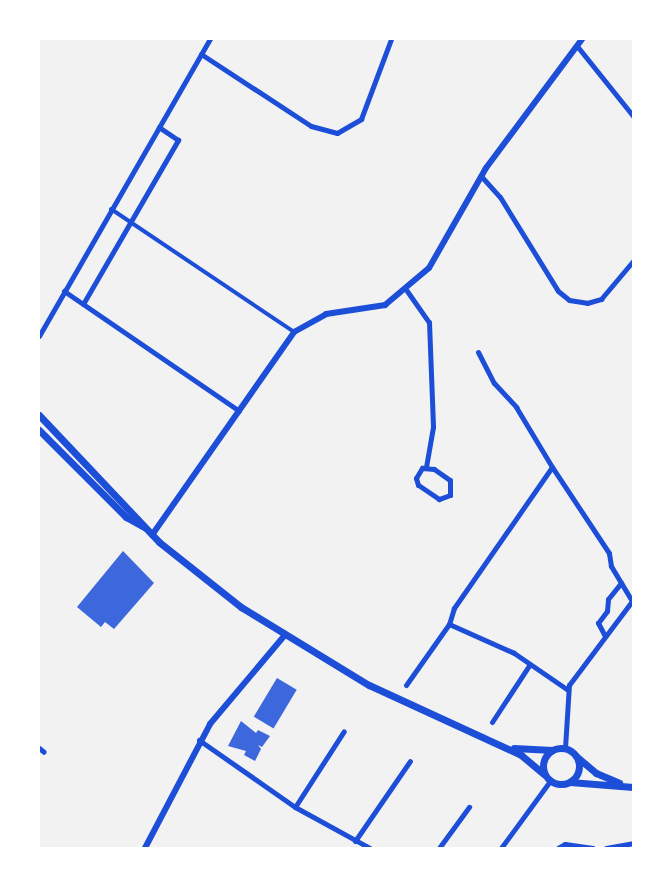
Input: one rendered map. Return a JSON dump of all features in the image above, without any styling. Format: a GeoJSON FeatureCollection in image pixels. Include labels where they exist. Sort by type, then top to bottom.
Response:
{"type":"FeatureCollection","features":[{"type":"Feature","properties":{"kind":"main road"},"geometry":{"type":"LineString","coordinates":[[39,415],[152,535],[196,573],[284,636],[369,686],[504,746],[544,774],[550,781],[633,787]]}},
{"type":"Feature","properties":{"kind":"main road"},"geometry":{"type":"LineString","coordinates":[[39,430],[126,518],[144,527]]}},
{"type":"Feature","properties":{"kind":"main road"},"geometry":{"type":"LineString","coordinates":[[504,746],[552,750],[565,748],[596,773],[625,786]]}},
{"type":"Feature","properties":{"kind":"main road"},"geometry":{"type":"LineString","coordinates":[[544,774],[544,761],[552,750]]}},
{"type":"Feature","properties":{"kind":"main road"},"geometry":{"type":"LineString","coordinates":[[570,782],[579,772],[577,757]]}},
{"type":"Feature","properties":{"kind":"street"},"geometry":{"type":"LineString","coordinates":[[39,336],[210,39]]}},
{"type":"Feature","properties":{"kind":"street"},"geometry":{"type":"LineString","coordinates":[[201,54],[311,126],[337,133],[361,119],[391,39]]}},
{"type":"Feature","properties":{"kind":"street"},"geometry":{"type":"LineString","coordinates":[[152,535],[294,332],[320,316],[379,307],[407,291],[444,248],[481,176],[582,39]]}},
{"type":"Feature","properties":{"kind":"street"},"geometry":{"type":"LineString","coordinates":[[576,46],[633,116]]}},
{"type":"Feature","properties":{"kind":"street"},"geometry":{"type":"LineString","coordinates":[[82,304],[178,140],[159,127]]}},
{"type":"Feature","properties":{"kind":"street"},"geometry":{"type":"LineString","coordinates":[[481,176],[500,197],[558,290],[569,300],[582,304],[601,299],[633,261]]}},
{"type":"Feature","properties":{"kind":"street"},"geometry":{"type":"LineString","coordinates":[[112,208],[294,332]]}},
{"type":"Feature","properties":{"kind":"street"},"geometry":{"type":"LineString","coordinates":[[64,291],[239,411]]}},
{"type":"Feature","properties":{"kind":"street"},"geometry":{"type":"LineString","coordinates":[[407,291],[429,322],[433,427],[426,467],[417,474],[418,485],[436,498],[447,498],[453,488],[450,480],[426,467]]}},
{"type":"Feature","properties":{"kind":"street"},"geometry":{"type":"LineString","coordinates":[[478,352],[494,383],[516,407],[552,467],[609,553],[621,583],[633,602],[604,636],[568,690],[565,748]]}},
{"type":"Feature","properties":{"kind":"street"},"geometry":{"type":"LineString","coordinates":[[406,685],[449,624],[454,608],[552,467]]}},
{"type":"Feature","properties":{"kind":"street"},"geometry":{"type":"LineString","coordinates":[[604,636],[598,624],[608,609],[608,598],[621,583]]}},
{"type":"Feature","properties":{"kind":"street"},"geometry":{"type":"LineString","coordinates":[[449,624],[530,664],[568,690]]}},
{"type":"Feature","properties":{"kind":"street"},"geometry":{"type":"LineString","coordinates":[[145,848],[200,740],[284,636]]}},
{"type":"Feature","properties":{"kind":"street"},"geometry":{"type":"LineString","coordinates":[[492,722],[530,664]]}},
{"type":"Feature","properties":{"kind":"street"},"geometry":{"type":"LineString","coordinates":[[295,807],[344,731]]}},
{"type":"Feature","properties":{"kind":"street"},"geometry":{"type":"LineString","coordinates":[[200,740],[295,807],[370,848]]}},
{"type":"Feature","properties":{"kind":"street"},"geometry":{"type":"LineString","coordinates":[[39,748],[44,752]]}},
{"type":"Feature","properties":{"kind":"street"},"geometry":{"type":"LineString","coordinates":[[355,841],[410,761]]}},
{"type":"Feature","properties":{"kind":"street"},"geometry":{"type":"LineString","coordinates":[[501,848],[550,781]]}},
{"type":"Feature","properties":{"kind":"street"},"geometry":{"type":"LineString","coordinates":[[439,848],[469,807]]}},
{"type":"Feature","properties":{"kind":"street"},"geometry":{"type":"LineString","coordinates":[[606,848],[633,843]]}},
{"type":"Feature","properties":{"kind":"street"},"geometry":{"type":"LineString","coordinates":[[558,848],[568,844],[593,848]]}},
{"type":"Feature","properties":{"kind":"building"},"geometry":{"type":"Polygon","coordinates":[[[123,551],[154,583],[114,629],[105,622],[101,627],[77,607],[123,551]]]}},
{"type":"Feature","properties":{"kind":"building"},"geometry":{"type":"Polygon","coordinates":[[[277,678],[297,690],[274,728],[254,717],[277,678]]]}},
{"type":"Feature","properties":{"kind":"building"},"geometry":{"type":"Polygon","coordinates":[[[241,721],[256,733],[258,730],[270,736],[262,747],[258,745],[261,749],[255,761],[244,755],[246,751],[228,746],[241,721]]]}}]}
